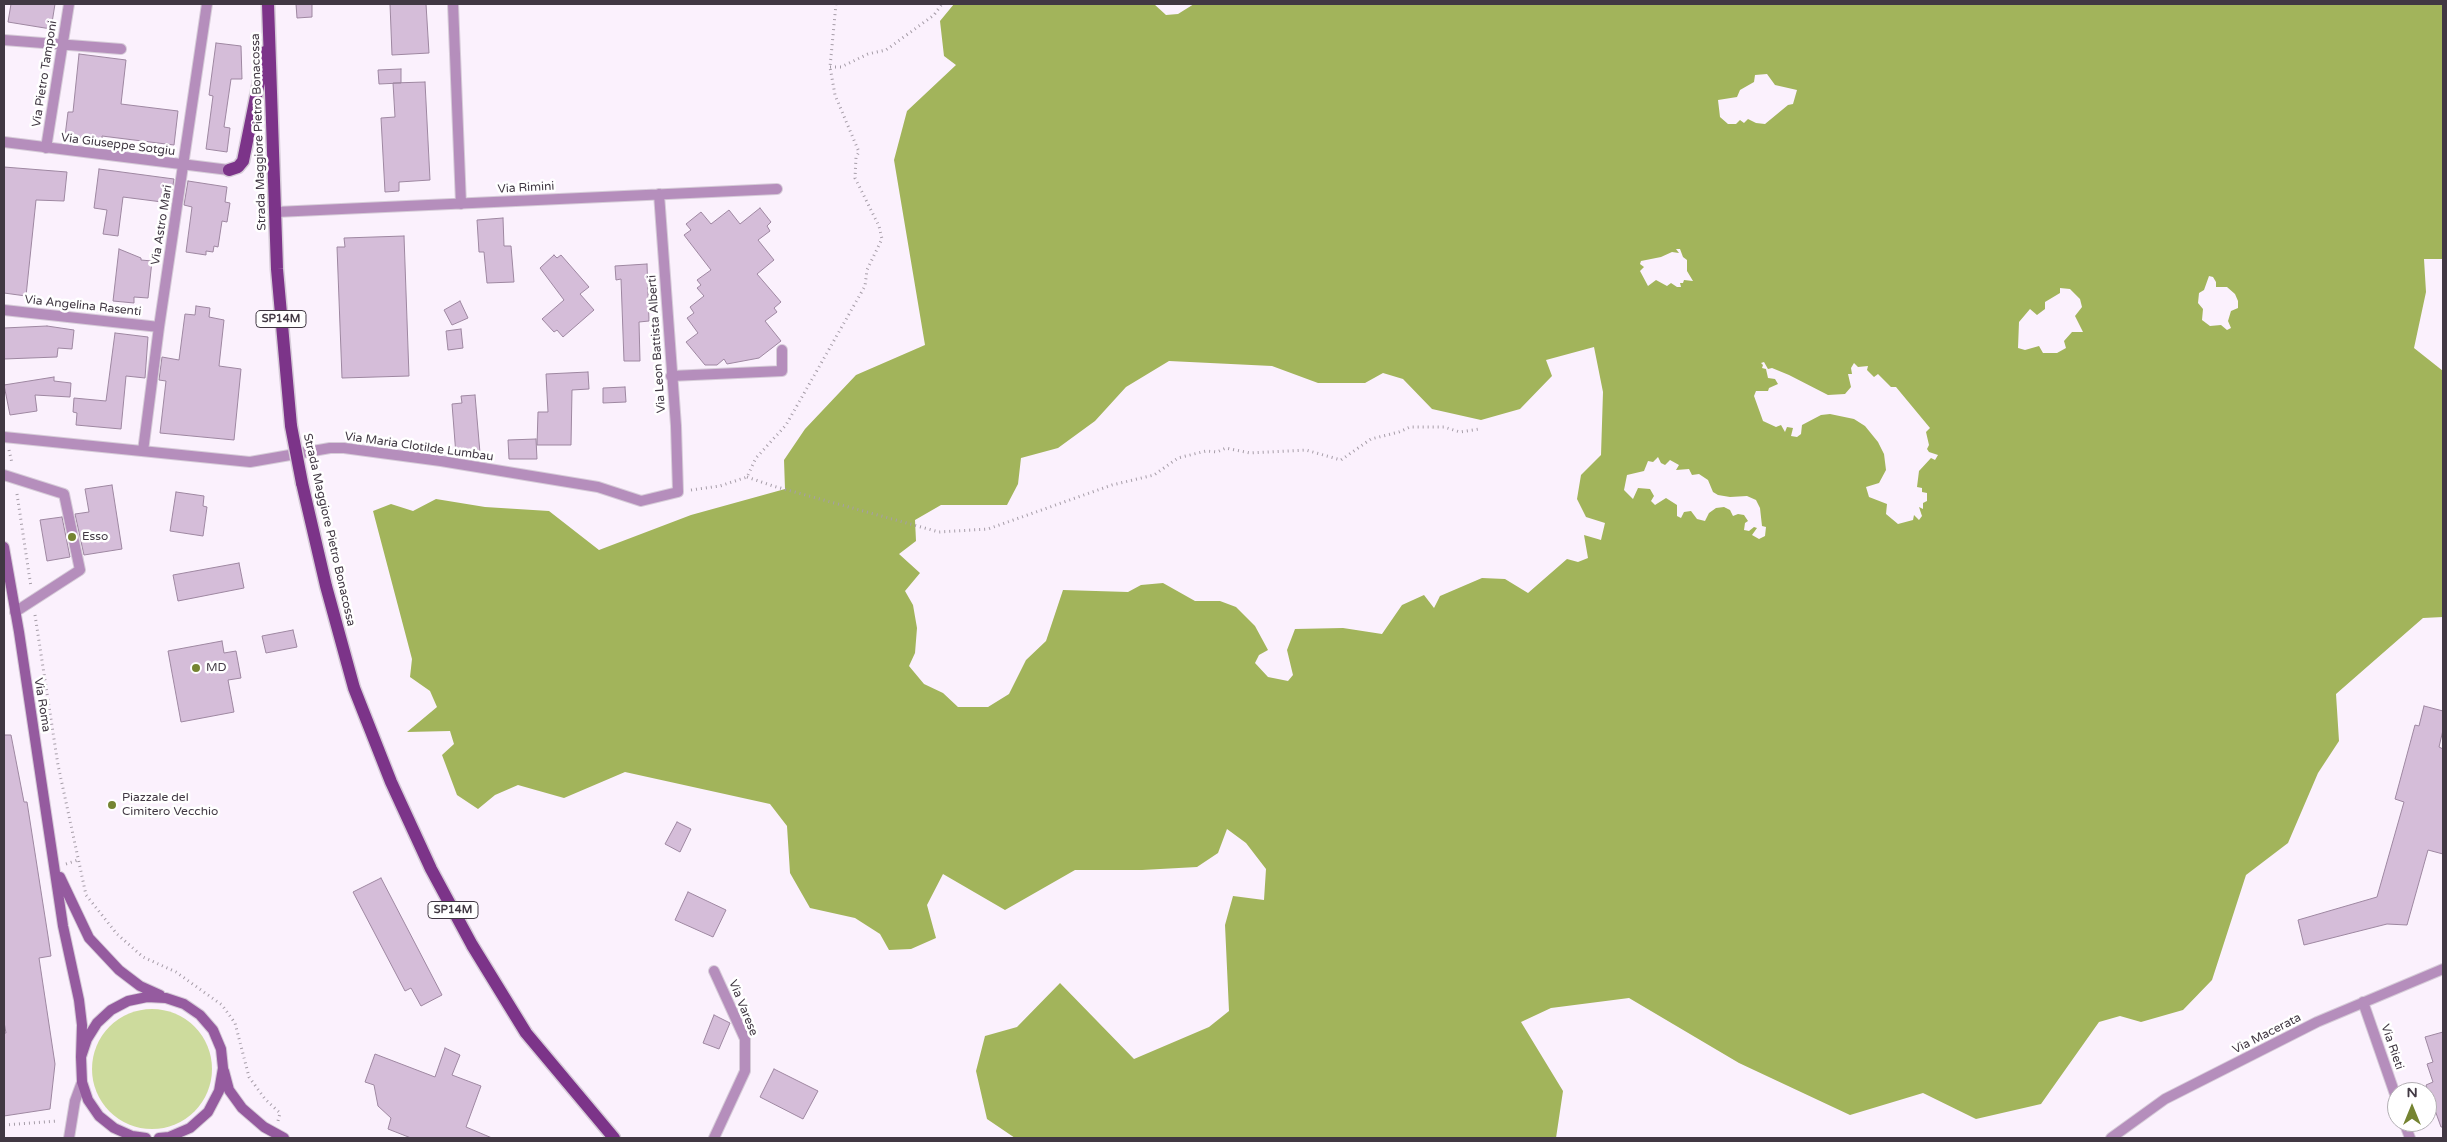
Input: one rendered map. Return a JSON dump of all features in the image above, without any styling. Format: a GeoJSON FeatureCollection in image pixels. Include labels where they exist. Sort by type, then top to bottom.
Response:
{"type":"FeatureCollection","features":[{"type":"Feature","properties":{"kind":"main road","name":"Strada Maggiore Pietro Bonacossa"},"geometry":{"type":"LineString","coordinates":[[268,4],[279,289],[291,426],[326,586],[354,688],[391,782],[431,869],[472,945],[526,1033],[614,1138]]}},
{"type":"Feature","properties":{"kind":"main road"},"geometry":{"type":"LineString","coordinates":[[229,170],[236,169],[243,161],[269,33]]}},
{"type":"Feature","properties":{"kind":"main road","name":"Via Roma"},"geometry":{"type":"LineString","coordinates":[[4,548],[42,799],[55,867]]}},
{"type":"Feature","properties":{"kind":"main road"},"geometry":{"type":"LineString","coordinates":[[55,867],[88,938],[119,970],[140,986],[184,1004],[200,1016],[213,1030],[221,1048],[223,1068],[229,1090],[242,1108],[264,1126],[284,1138]]}},
{"type":"Feature","properties":{"kind":"main road"},"geometry":{"type":"LineString","coordinates":[[55,867],[63,926],[79,1000],[82,1025],[82,1082],[88,1100],[99,1116],[114,1128],[132,1136],[146,1138]]}},
{"type":"Feature","properties":{"kind":"main road"},"geometry":{"type":"LineString","coordinates":[[81,1057],[87,1039],[97,1023],[111,1010],[128,1001],[146,997],[166,998]]}},
{"type":"Feature","properties":{"kind":"main road"},"geometry":{"type":"LineString","coordinates":[[164,1138],[190,1128],[208,1112],[220,1091],[223,1068]]}},
{"type":"Feature","properties":{"kind":"main road"},"geometry":{"type":"LineString","coordinates":[[164,1138],[188,1138]]}},
{"type":"Feature","properties":{"kind":"street","name":"Via Pietro Tamponi"},"geometry":{"type":"LineString","coordinates":[[46,148],[69,4]]}},
{"type":"Feature","properties":{"kind":"street","name":"Via Astro Mari"},"geometry":{"type":"LineString","coordinates":[[143,451],[159,327],[207,4]]}},
{"type":"Feature","properties":{"kind":"street"},"geometry":{"type":"LineString","coordinates":[[453,4],[461,204]]}},
{"type":"Feature","properties":{"kind":"street"},"geometry":{"type":"LineString","coordinates":[[4,40],[64,43],[121,49]]}},
{"type":"Feature","properties":{"kind":"street","name":"Via Giuseppe Sotgiu"},"geometry":{"type":"LineString","coordinates":[[4,142],[229,170]]}},
{"type":"Feature","properties":{"kind":"street","name":"Via Rimini"},"geometry":{"type":"LineString","coordinates":[[276,212],[777,189]]}},
{"type":"Feature","properties":{"kind":"street","name":"Via Leon Battista Alberti"},"geometry":{"type":"LineString","coordinates":[[659,194],[678,492]]}},
{"type":"Feature","properties":{"kind":"street","name":"Via Angelina Rasenti"},"geometry":{"type":"LineString","coordinates":[[4,310],[159,327]]}},
{"type":"Feature","properties":{"kind":"street"},"geometry":{"type":"LineString","coordinates":[[671,376],[782,371],[782,350]]}},
{"type":"Feature","properties":{"kind":"street","name":"Via Maria Clotilde Lumbau"},"geometry":{"type":"LineString","coordinates":[[5,437],[250,462],[330,448],[344,448],[441,461],[598,487],[640,501],[678,492]]}},
{"type":"Feature","properties":{"kind":"street"},"geometry":{"type":"LineString","coordinates":[[4,475],[64,494],[80,570],[15,612]]}},
{"type":"Feature","properties":{"kind":"street","name":"Via Macerata"},"geometry":{"type":"LineString","coordinates":[[2111,1138],[2165,1099],[2317,1022],[2443,969]]}},
{"type":"Feature","properties":{"kind":"street","name":"Via Varese"},"geometry":{"type":"LineString","coordinates":[[714,971],[745,1039],[745,1071],[714,1138]]}},
{"type":"Feature","properties":{"kind":"street","name":"Via Rieti"},"geometry":{"type":"LineString","coordinates":[[2363,1002],[2391,1082]]}},
{"type":"Feature","properties":{"kind":"street"},"geometry":{"type":"LineString","coordinates":[[69,1138],[75,1102],[82,1082]]}},
{"type":"Feature","properties":{"kind":"path"},"geometry":{"type":"LineString","coordinates":[[747,477],[756,458],[786,425],[865,286],[867,270],[882,239],[879,226],[855,178],[856,157],[859,152],[835,95],[830,67],[836,4]]}},
{"type":"Feature","properties":{"kind":"path"},"geometry":{"type":"LineString","coordinates":[[830,67],[841,68],[868,54],[886,50],[934,15],[942,4]]}},
{"type":"Feature","properties":{"kind":"path"},"geometry":{"type":"LineString","coordinates":[[678,492],[720,486],[747,477],[939,532],[988,529],[1112,485],[1154,475],[1178,458],[1206,451],[1217,452],[1226,448],[1250,453],[1306,450],[1341,460],[1371,439],[1399,432],[1410,427],[1444,427],[1460,432],[1480,430]]}},
{"type":"Feature","properties":{"kind":"path"},"geometry":{"type":"LineString","coordinates":[[5,437],[14,478],[58,765],[86,895]]}},
{"type":"Feature","properties":{"kind":"path"},"geometry":{"type":"LineString","coordinates":[[4,1126],[72,1120]]}},
{"type":"Feature","properties":{"kind":"shaded area"},"geometry":{"type":"Polygon","coordinates":[[[954,4],[1154,4],[1166,15],[1178,14],[1194,4],[2443,4],[2443,278],[2442,259],[2424,259],[2426,292],[2414,348],[2443,371],[2443,617],[2423,618],[2336,694],[2339,741],[2318,773],[2288,843],[2246,875],[2212,980],[2183,1010],[2141,1022],[2120,1016],[2099,1022],[2041,1104],[1976,1119],[1923,1093],[1850,1115],[1739,1063],[1629,998],[1551,1008],[1521,1022],[1563,1091],[1556,1138],[1015,1138],[987,1119],[976,1071],[985,1036],[1017,1027],[1060,983],[1134,1059],[1209,1027],[1229,1011],[1225,925],[1233,896],[1264,900],[1266,869],[1246,843],[1227,829],[1218,853],[1197,867],[1142,870],[1075,870],[1005,910],[943,874],[927,905],[936,938],[911,949],[889,950],[880,934],[855,918],[810,908],[790,873],[787,826],[770,804],[625,772],[564,798],[518,785],[495,795],[478,809],[457,795],[442,755],[454,744],[450,731],[407,732],[437,707],[430,691],[410,677],[412,659],[373,511],[391,504],[413,511],[436,499],[485,507],[549,511],[599,550],[691,515],[785,489],[784,460],[805,429],[856,375],[925,345],[894,160],[907,111],[956,65],[944,56],[940,21],[954,4]],[[1767,74],[1755,75],[1754,82],[1740,90],[1737,97],[1718,100],[1720,117],[1728,124],[1736,124],[1740,120],[1744,123],[1748,119],[1756,123],[1765,124],[1788,105],[1793,104],[1797,90],[1775,85],[1767,74]],[[1676,249],[1679,253],[1672,252],[1661,257],[1641,261],[1640,264],[1644,267],[1640,271],[1648,286],[1656,280],[1667,286],[1671,283],[1677,287],[1681,287],[1680,283],[1683,283],[1684,280],[1693,281],[1687,271],[1687,260],[1683,257],[1680,249],[1676,249]],[[2209,276],[2204,290],[2199,293],[2198,303],[2203,309],[2202,320],[2210,326],[2221,325],[2227,330],[2231,328],[2228,321],[2231,311],[2238,308],[2235,294],[2227,287],[2216,287],[2213,277],[2209,276]],[[2060,288],[2060,293],[2045,302],[2045,309],[2037,315],[2030,309],[2019,322],[2018,348],[2025,350],[2039,346],[2043,353],[2057,353],[2066,348],[2064,341],[2072,332],[2083,332],[2075,316],[2082,307],[2080,299],[2070,289],[2060,288]],[[1594,347],[1546,360],[1552,376],[1520,409],[1481,420],[1432,409],[1403,379],[1383,373],[1365,383],[1318,383],[1272,366],[1169,361],[1126,387],[1095,421],[1058,448],[1021,458],[1018,484],[1007,505],[941,505],[915,520],[916,541],[899,554],[920,573],[905,591],[913,605],[917,628],[915,653],[909,666],[924,684],[943,693],[958,707],[988,707],[1009,694],[1026,660],[1046,641],[1063,590],[1128,592],[1141,585],[1163,583],[1195,601],[1220,601],[1236,607],[1255,626],[1268,650],[1259,655],[1255,663],[1268,677],[1288,681],[1293,675],[1287,650],[1295,629],[1343,628],[1382,634],[1402,605],[1424,595],[1434,608],[1440,596],[1482,578],[1505,579],[1528,593],[1567,559],[1578,562],[1588,558],[1584,535],[1601,540],[1605,523],[1586,517],[1577,499],[1581,475],[1601,455],[1603,392],[1594,347]],[[1764,362],[1761,363],[1763,365],[1762,368],[1766,369],[1768,378],[1775,379],[1778,384],[1769,388],[1768,391],[1756,391],[1754,396],[1763,421],[1776,427],[1781,425],[1785,432],[1787,427],[1793,428],[1791,436],[1797,437],[1801,434],[1802,425],[1821,415],[1830,414],[1854,419],[1865,426],[1878,442],[1884,454],[1886,470],[1879,483],[1866,487],[1869,497],[1887,504],[1886,514],[1898,524],[1913,520],[1914,515],[1919,520],[1922,516],[1919,507],[1923,509],[1923,503],[1927,501],[1927,493],[1922,492],[1922,488],[1917,487],[1919,471],[1931,458],[1935,460],[1938,455],[1929,452],[1927,449],[1929,445],[1926,432],[1930,428],[1896,387],[1891,387],[1878,374],[1874,377],[1867,370],[1868,366],[1858,367],[1854,363],[1851,368],[1852,374],[1848,374],[1851,387],[1845,394],[1828,395],[1789,375],[1772,368],[1768,369],[1764,362]],[[1658,457],[1653,462],[1648,461],[1644,471],[1627,475],[1624,490],[1633,499],[1638,488],[1650,489],[1654,496],[1651,501],[1655,505],[1666,498],[1677,505],[1677,516],[1681,518],[1684,512],[1691,511],[1697,519],[1705,521],[1709,513],[1716,508],[1724,507],[1730,510],[1733,516],[1738,514],[1744,515],[1748,521],[1745,523],[1744,530],[1749,531],[1754,527],[1757,528],[1752,535],[1759,539],[1765,536],[1766,527],[1762,526],[1760,508],[1756,500],[1747,496],[1730,497],[1718,495],[1713,492],[1708,480],[1699,474],[1692,475],[1689,469],[1676,470],[1679,465],[1670,460],[1665,465],[1661,463],[1658,457]]]}},
{"type":"Feature","properties":{"kind":"shaded area"},"geometry":{"type":"Polygon","coordinates":[[[152,1009],[175,1013],[195,1026],[208,1046],[212,1069],[208,1092],[195,1112],[175,1125],[152,1129],[129,1125],[109,1112],[96,1092],[92,1069],[96,1046],[109,1026],[129,1013],[152,1009]]]}},
{"type":"Feature","properties":{"kind":"building"},"geometry":{"type":"Polygon","coordinates":[[[11,4],[55,4],[51,29],[8,22],[11,4]]]}},
{"type":"Feature","properties":{"kind":"building"},"geometry":{"type":"Polygon","coordinates":[[[296,4],[312,4],[312,17],[297,18],[296,4]]]}},
{"type":"Feature","properties":{"kind":"building"},"geometry":{"type":"Polygon","coordinates":[[[390,4],[426,4],[429,53],[392,55],[390,4]]]}},
{"type":"Feature","properties":{"kind":"building"},"geometry":{"type":"Polygon","coordinates":[[[216,43],[241,46],[242,79],[231,79],[224,127],[230,128],[227,152],[206,149],[213,96],[209,95],[216,43]]]}},
{"type":"Feature","properties":{"kind":"building"},"geometry":{"type":"Polygon","coordinates":[[[79,54],[126,60],[121,104],[178,111],[174,145],[102,136],[102,141],[65,136],[68,112],[73,112],[79,54]]]}},
{"type":"Feature","properties":{"kind":"building"},"geometry":{"type":"Polygon","coordinates":[[[401,69],[401,83],[379,84],[378,70],[401,69]]]}},
{"type":"Feature","properties":{"kind":"building"},"geometry":{"type":"Polygon","coordinates":[[[425,82],[430,180],[399,182],[399,191],[385,192],[381,118],[395,117],[393,83],[425,82]]]}},
{"type":"Feature","properties":{"kind":"building"},"geometry":{"type":"Polygon","coordinates":[[[4,167],[67,172],[64,201],[36,200],[26,296],[4,293],[4,167]]]}},
{"type":"Feature","properties":{"kind":"building"},"geometry":{"type":"Polygon","coordinates":[[[99,169],[174,179],[170,203],[123,197],[118,236],[103,234],[107,210],[94,208],[99,169]]]}},
{"type":"Feature","properties":{"kind":"building"},"geometry":{"type":"Polygon","coordinates":[[[188,181],[227,187],[225,202],[230,203],[227,222],[222,221],[218,247],[214,246],[213,252],[206,251],[206,255],[186,252],[192,207],[184,205],[188,181]]]}},
{"type":"Feature","properties":{"kind":"building"},"geometry":{"type":"Polygon","coordinates":[[[760,208],[771,222],[767,226],[770,231],[758,240],[774,260],[757,274],[781,302],[774,308],[777,312],[765,321],[781,341],[759,358],[727,364],[724,359],[717,365],[705,365],[686,342],[698,333],[687,318],[694,313],[690,307],[704,296],[697,288],[701,285],[697,280],[711,270],[684,235],[691,230],[686,224],[701,212],[711,224],[729,210],[740,224],[760,208]]]}},
{"type":"Feature","properties":{"kind":"building"},"geometry":{"type":"Polygon","coordinates":[[[503,218],[504,246],[511,246],[514,282],[487,283],[484,252],[479,252],[477,220],[503,218]]]}},
{"type":"Feature","properties":{"kind":"building"},"geometry":{"type":"Polygon","coordinates":[[[404,236],[409,376],[342,378],[337,247],[345,247],[344,238],[404,236]]]}},
{"type":"Feature","properties":{"kind":"building"},"geometry":{"type":"Polygon","coordinates":[[[119,249],[141,258],[141,260],[152,261],[148,298],[134,297],[134,303],[113,301],[119,249]]]}},
{"type":"Feature","properties":{"kind":"building"},"geometry":{"type":"Polygon","coordinates":[[[554,255],[557,258],[561,255],[589,287],[580,294],[594,310],[563,337],[557,330],[554,332],[542,319],[564,300],[540,268],[554,255]]]}},
{"type":"Feature","properties":{"kind":"building"},"geometry":{"type":"Polygon","coordinates":[[[647,264],[649,321],[639,322],[640,361],[624,361],[621,279],[616,280],[615,266],[647,264]]]}},
{"type":"Feature","properties":{"kind":"building"},"geometry":{"type":"Polygon","coordinates":[[[460,301],[468,318],[452,325],[444,310],[460,301]]]}},
{"type":"Feature","properties":{"kind":"building"},"geometry":{"type":"Polygon","coordinates":[[[196,306],[210,308],[209,317],[224,320],[219,366],[241,369],[234,440],[160,433],[166,381],[159,380],[162,357],[179,360],[185,314],[195,315],[196,306]]]}},
{"type":"Feature","properties":{"kind":"building"},"geometry":{"type":"Polygon","coordinates":[[[47,326],[74,330],[72,349],[58,348],[57,357],[4,359],[4,328],[47,326]]]}},
{"type":"Feature","properties":{"kind":"building"},"geometry":{"type":"Polygon","coordinates":[[[461,329],[463,348],[448,350],[446,331],[461,329]]]}},
{"type":"Feature","properties":{"kind":"building"},"geometry":{"type":"Polygon","coordinates":[[[115,333],[148,337],[145,378],[126,376],[121,429],[76,425],[77,413],[73,412],[74,398],[106,401],[115,333]]]}},
{"type":"Feature","properties":{"kind":"building"},"geometry":{"type":"Polygon","coordinates":[[[588,372],[589,389],[572,390],[571,445],[537,445],[538,412],[548,412],[546,374],[588,372]]]}},
{"type":"Feature","properties":{"kind":"building"},"geometry":{"type":"Polygon","coordinates":[[[54,377],[54,381],[71,383],[70,397],[35,395],[37,411],[10,415],[4,385],[54,377]]]}},
{"type":"Feature","properties":{"kind":"building"},"geometry":{"type":"Polygon","coordinates":[[[625,387],[626,402],[603,403],[603,388],[625,387]]]}},
{"type":"Feature","properties":{"kind":"building"},"geometry":{"type":"Polygon","coordinates":[[[475,395],[480,453],[456,455],[452,404],[462,403],[461,396],[475,395]]]}},
{"type":"Feature","properties":{"kind":"building"},"geometry":{"type":"Polygon","coordinates":[[[536,439],[537,459],[509,459],[508,440],[536,439]]]}},
{"type":"Feature","properties":{"kind":"building"},"geometry":{"type":"Polygon","coordinates":[[[112,485],[122,549],[84,555],[75,514],[89,512],[85,489],[112,485]]]}},
{"type":"Feature","properties":{"kind":"building"},"geometry":{"type":"Polygon","coordinates":[[[176,492],[204,496],[203,506],[207,507],[203,536],[170,531],[176,492]]]}},
{"type":"Feature","properties":{"kind":"building"},"geometry":{"type":"Polygon","coordinates":[[[62,517],[70,557],[47,561],[40,520],[62,517]]]}},
{"type":"Feature","properties":{"kind":"building"},"geometry":{"type":"Polygon","coordinates":[[[239,563],[244,588],[178,601],[173,575],[239,563]]]}},
{"type":"Feature","properties":{"kind":"building"},"geometry":{"type":"Polygon","coordinates":[[[293,630],[297,647],[266,653],[262,636],[293,630]]]}},
{"type":"Feature","properties":{"kind":"building"},"geometry":{"type":"Polygon","coordinates":[[[222,641],[224,653],[236,651],[241,678],[228,680],[234,712],[181,722],[168,651],[222,641]]]}},
{"type":"Feature","properties":{"kind":"building"},"geometry":{"type":"Polygon","coordinates":[[[2424,706],[2443,711],[2443,730],[2439,747],[2443,749],[2443,854],[2428,850],[2407,925],[2387,924],[2304,945],[2298,920],[2377,897],[2404,802],[2395,799],[2415,725],[2419,726],[2424,706]]]}},
{"type":"Feature","properties":{"kind":"building"},"geometry":{"type":"Polygon","coordinates":[[[4,735],[11,735],[24,802],[27,802],[48,936],[51,956],[39,958],[55,1064],[50,1109],[4,1116],[4,1033],[6,1033],[4,1022],[4,735]]]}},
{"type":"Feature","properties":{"kind":"building"},"geometry":{"type":"Polygon","coordinates":[[[677,822],[691,829],[680,852],[665,844],[677,822]]]}},
{"type":"Feature","properties":{"kind":"building"},"geometry":{"type":"Polygon","coordinates":[[[381,878],[442,995],[421,1006],[411,988],[405,991],[353,892],[381,878]]]}},
{"type":"Feature","properties":{"kind":"building"},"geometry":{"type":"Polygon","coordinates":[[[688,892],[726,910],[713,937],[675,920],[688,892]]]}},
{"type":"Feature","properties":{"kind":"building"},"geometry":{"type":"Polygon","coordinates":[[[714,1015],[730,1023],[719,1049],[703,1043],[714,1015]]]}},
{"type":"Feature","properties":{"kind":"building"},"geometry":{"type":"Polygon","coordinates":[[[2443,1032],[2443,1127],[2441,1127],[2437,1116],[2437,1082],[2433,1082],[2427,1064],[2433,1062],[2425,1037],[2443,1032]]]}},
{"type":"Feature","properties":{"kind":"building"},"geometry":{"type":"Polygon","coordinates":[[[445,1048],[460,1055],[452,1075],[481,1086],[466,1127],[492,1138],[411,1138],[388,1129],[391,1118],[378,1106],[374,1085],[365,1082],[375,1054],[435,1077],[445,1048]]]}},
{"type":"Feature","properties":{"kind":"building"},"geometry":{"type":"Polygon","coordinates":[[[774,1069],[818,1091],[803,1119],[760,1097],[774,1069]]]}},
{"type":"Feature","properties":{"kind":"place","name":"Esso"},"geometry":{"type":"Point","coordinates":[72,537]}},
{"type":"Feature","properties":{"kind":"place","name":"MD"},"geometry":{"type":"Point","coordinates":[196,668]}},
{"type":"Feature","properties":{"kind":"place","name":"Piazzale del Cimitero Vecchio"},"geometry":{"type":"Point","coordinates":[112,805]}}]}
